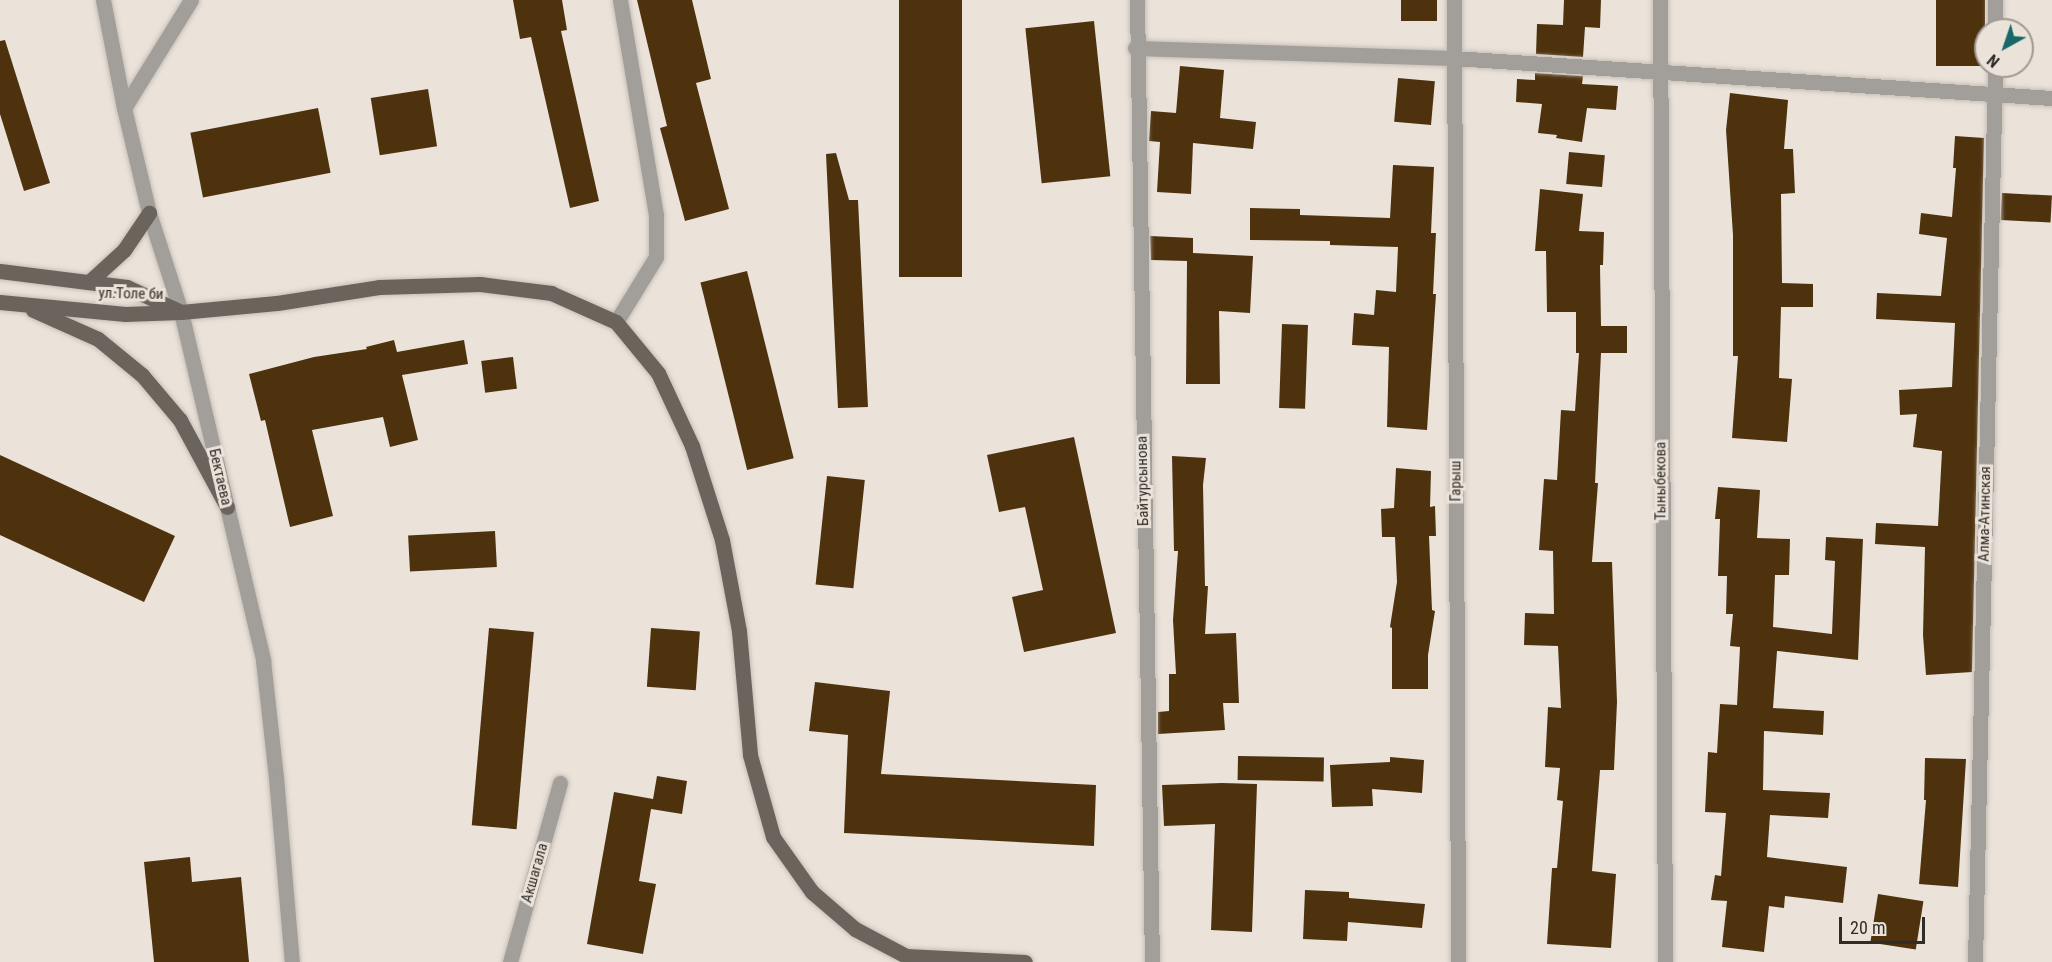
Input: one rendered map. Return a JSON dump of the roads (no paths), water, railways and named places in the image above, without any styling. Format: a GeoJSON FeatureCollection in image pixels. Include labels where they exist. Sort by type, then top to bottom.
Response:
{"type":"FeatureCollection","features":[{"type":"Feature","properties":{"kind":"main road"},"geometry":{"type":"LineString","coordinates":[[89,282],[124,250],[149,213]]}},
{"type":"Feature","properties":{"kind":"main road","name":"ул.Толе би"},"geometry":{"type":"LineString","coordinates":[[0,271],[127,287],[182,312]]}},
{"type":"Feature","properties":{"kind":"main road"},"geometry":{"type":"LineString","coordinates":[[182,312],[277,303],[379,287],[480,284],[551,293],[616,322],[658,373],[692,446],[722,540],[739,631],[750,755],[773,837],[812,892],[855,928],[906,959],[1025,962]]}},
{"type":"Feature","properties":{"kind":"main road","name":"ул.Толе би"},"geometry":{"type":"LineString","coordinates":[[0,302],[125,314],[182,312]]}},
{"type":"Feature","properties":{"kind":"main road"},"geometry":{"type":"LineString","coordinates":[[19,304],[98,339],[142,375],[180,420],[227,507]]}},
{"type":"Feature","properties":{"kind":"street","name":"Бектаева"},"geometry":{"type":"LineString","coordinates":[[103,0],[124,108],[149,213],[182,312],[263,660],[292,962]]}},
{"type":"Feature","properties":{"kind":"street"},"geometry":{"type":"LineString","coordinates":[[616,322],[656,257],[656,215],[620,0]]}},
{"type":"Feature","properties":{"kind":"street","name":"Байтурсынова"},"geometry":{"type":"LineString","coordinates":[[1137,0],[1152,962]]}},
{"type":"Feature","properties":{"kind":"street","name":"Гарыш"},"geometry":{"type":"LineString","coordinates":[[1454,0],[1458,962]]}},
{"type":"Feature","properties":{"kind":"street","name":"Тыныбекова"},"geometry":{"type":"LineString","coordinates":[[1660,0],[1658,71],[1665,962]]}},
{"type":"Feature","properties":{"kind":"street"},"geometry":{"type":"LineString","coordinates":[[1995,0],[1995,18]]}},
{"type":"Feature","properties":{"kind":"street"},"geometry":{"type":"LineString","coordinates":[[124,108],[188,1]]}},
{"type":"Feature","properties":{"kind":"street"},"geometry":{"type":"LineString","coordinates":[[1136,48],[1454,58],[1995,96],[2052,98]]}},
{"type":"Feature","properties":{"kind":"street","name":"Алма-Атинская"},"geometry":{"type":"LineString","coordinates":[[1975,962],[1995,78]]}},
{"type":"Feature","properties":{"kind":"street","name":"Акшагала"},"geometry":{"type":"LineString","coordinates":[[510,962],[560,783]]}}]}
